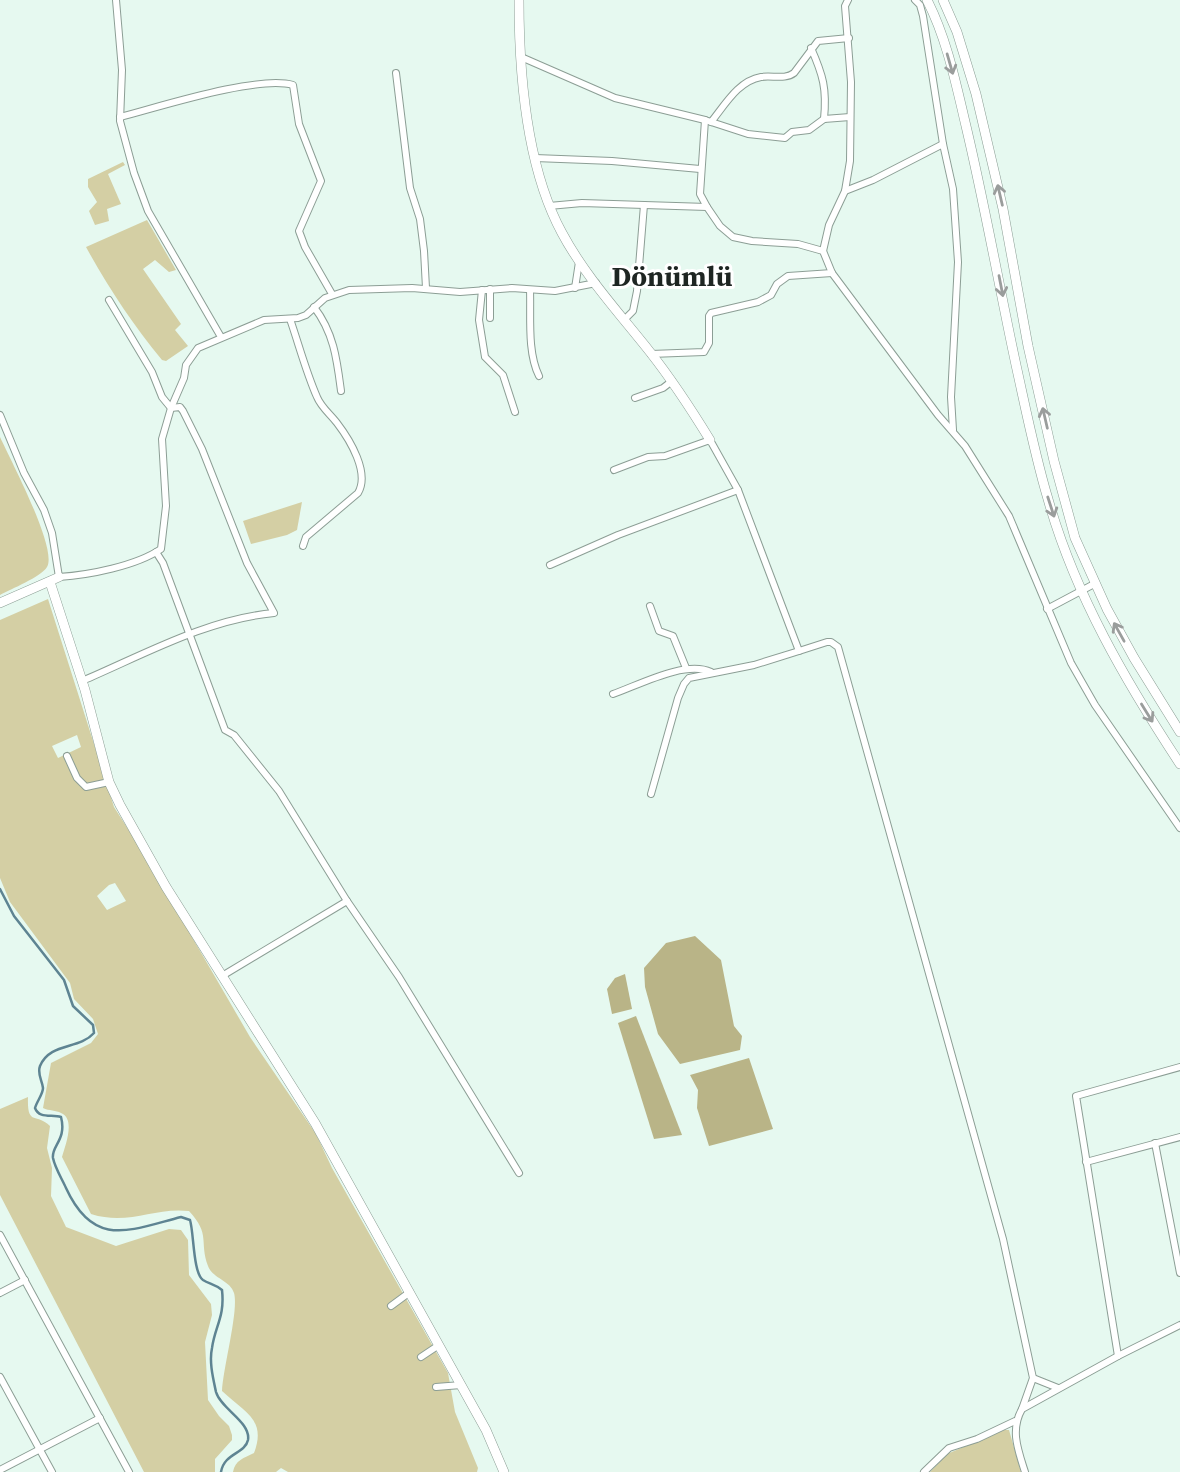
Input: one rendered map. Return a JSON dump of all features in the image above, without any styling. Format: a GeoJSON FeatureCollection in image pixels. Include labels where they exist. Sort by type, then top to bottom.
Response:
{"type":"FeatureCollection","features":[{"type":"Feature","properties":{"kind":"street"},"geometry":{"type":"LineString","coordinates":[[116,0],[122,70],[120,117],[134,173],[148,211],[221,337]]}},
{"type":"Feature","properties":{"kind":"street"},"geometry":{"type":"LineString","coordinates":[[519,0],[529,124],[535,159],[549,206],[579,261],[672,381],[710,440],[738,490],[799,651]]}},
{"type":"Feature","properties":{"kind":"street"},"geometry":{"type":"LineString","coordinates":[[848,0],[845,6],[851,82],[850,161],[845,191],[829,225],[823,251],[832,273],[965,446],[1009,516],[1071,663],[1095,705],[1180,828]]}},
{"type":"Feature","properties":{"kind":"street"},"geometry":{"type":"LineString","coordinates":[[915,0],[920,5],[923,16],[943,144],[953,189],[958,262],[951,397],[953,432]]}},
{"type":"Feature","properties":{"kind":"street"},"geometry":{"type":"LineString","coordinates":[[927,0],[957,85],[988,221],[1016,365],[1048,500],[1068,556],[1122,672],[1180,764]]}},
{"type":"Feature","properties":{"kind":"street"},"geometry":{"type":"LineString","coordinates":[[943,0],[957,32],[976,94],[1003,209],[1028,346],[1054,461],[1076,538],[1134,658],[1180,732]]}},
{"type":"Feature","properties":{"kind":"street"},"geometry":{"type":"LineString","coordinates":[[823,251],[797,244],[733,237],[720,226],[699,194],[700,169],[708,121],[749,80],[789,77],[818,41],[849,38]]}},
{"type":"Feature","properties":{"kind":"street"},"geometry":{"type":"LineString","coordinates":[[811,48],[824,80],[824,119]]}},
{"type":"Feature","properties":{"kind":"street"},"geometry":{"type":"LineString","coordinates":[[522,57],[615,98],[748,134],[785,138],[792,132],[809,130],[824,119],[850,117]]}},
{"type":"Feature","properties":{"kind":"street"},"geometry":{"type":"LineString","coordinates":[[396,73],[410,188],[424,250],[426,288]]}},
{"type":"Feature","properties":{"kind":"street"},"geometry":{"type":"LineString","coordinates":[[120,117],[228,89],[293,85],[299,124],[321,181],[299,231],[305,247],[332,294]]}},
{"type":"Feature","properties":{"kind":"street"},"geometry":{"type":"LineString","coordinates":[[845,191],[873,180],[943,144]]}},
{"type":"Feature","properties":{"kind":"street"},"geometry":{"type":"LineString","coordinates":[[535,159],[612,161],[700,169]]}},
{"type":"Feature","properties":{"kind":"street"},"geometry":{"type":"LineString","coordinates":[[549,206],[582,203],[707,207]]}},
{"type":"Feature","properties":{"kind":"street"},"geometry":{"type":"LineString","coordinates":[[624,320],[633,311],[635,301],[644,205]]}},
{"type":"Feature","properties":{"kind":"street"},"geometry":{"type":"LineString","coordinates":[[575,288],[579,261]]}},
{"type":"Feature","properties":{"kind":"street"},"geometry":{"type":"LineString","coordinates":[[651,354],[704,352],[709,343],[710,313],[764,299],[788,276],[832,273]]}},
{"type":"Feature","properties":{"kind":"street"},"geometry":{"type":"LineString","coordinates":[[0,603],[55,580],[150,557],[161,549],[166,506],[162,439],[192,354],[198,348],[264,320],[306,315],[332,294],[372,288],[426,288],[460,292],[490,289],[555,290],[596,283]]}},
{"type":"Feature","properties":{"kind":"street"},"geometry":{"type":"LineString","coordinates":[[490,289],[490,317]]}},
{"type":"Feature","properties":{"kind":"street"},"geometry":{"type":"LineString","coordinates":[[482,290],[479,320],[485,357],[503,375],[515,412]]}},
{"type":"Feature","properties":{"kind":"street"},"geometry":{"type":"LineString","coordinates":[[530,290],[531,338],[539,376]]}},
{"type":"Feature","properties":{"kind":"street"},"geometry":{"type":"LineString","coordinates":[[109,300],[152,372],[162,397],[171,408]]}},
{"type":"Feature","properties":{"kind":"street"},"geometry":{"type":"LineString","coordinates":[[314,307],[331,336],[339,361],[341,391]]}},
{"type":"Feature","properties":{"kind":"street"},"geometry":{"type":"LineString","coordinates":[[290,319],[318,399],[340,427],[354,453],[362,477],[362,486],[358,493],[306,537],[303,546]]}},
{"type":"Feature","properties":{"kind":"street"},"geometry":{"type":"LineString","coordinates":[[635,398],[663,388],[672,381]]}},
{"type":"Feature","properties":{"kind":"street"},"geometry":{"type":"LineString","coordinates":[[82,681],[189,635],[252,616],[274,613],[247,563],[202,449],[183,411],[180,407],[171,408]]}},
{"type":"Feature","properties":{"kind":"street"},"geometry":{"type":"LineString","coordinates":[[0,415],[52,533],[55,580],[109,782],[166,887],[315,1123],[486,1430],[504,1472]]}},
{"type":"Feature","properties":{"kind":"street"},"geometry":{"type":"LineString","coordinates":[[614,470],[648,457],[665,456],[710,440]]}},
{"type":"Feature","properties":{"kind":"street"},"geometry":{"type":"LineString","coordinates":[[550,565],[618,535],[738,490]]}},
{"type":"Feature","properties":{"kind":"street"},"geometry":{"type":"LineString","coordinates":[[156,552],[163,563],[225,730],[234,736],[279,791],[519,1173]]}},
{"type":"Feature","properties":{"kind":"street"},"geometry":{"type":"LineString","coordinates":[[1047,609],[1096,583]]}},
{"type":"Feature","properties":{"kind":"street"},"geometry":{"type":"LineString","coordinates":[[650,606],[659,631],[673,636],[686,668]]}},
{"type":"Feature","properties":{"kind":"street"},"geometry":{"type":"LineString","coordinates":[[651,794],[684,684],[690,678],[754,665],[827,642],[838,647],[1003,1239],[1032,1378],[1015,1421],[977,1439],[949,1448],[924,1472]]}},
{"type":"Feature","properties":{"kind":"street"},"geometry":{"type":"LineString","coordinates":[[613,694],[686,668],[703,668],[712,673]]}},
{"type":"Feature","properties":{"kind":"street"},"geometry":{"type":"LineString","coordinates":[[67,756],[81,784],[86,787],[109,782]]}},
{"type":"Feature","properties":{"kind":"street"},"geometry":{"type":"LineString","coordinates":[[222,976],[346,901]]}},
{"type":"Feature","properties":{"kind":"street"},"geometry":{"type":"LineString","coordinates":[[1118,1356],[1076,1096],[1180,1067]]}},
{"type":"Feature","properties":{"kind":"street"},"geometry":{"type":"LineString","coordinates":[[1086,1162],[1180,1137]]}},
{"type":"Feature","properties":{"kind":"street"},"geometry":{"type":"LineString","coordinates":[[1155,1143],[1180,1273]]}},
{"type":"Feature","properties":{"kind":"street"},"geometry":{"type":"LineString","coordinates":[[0,1234],[129,1472]]}},
{"type":"Feature","properties":{"kind":"street"},"geometry":{"type":"LineString","coordinates":[[0,1293],[25,1280]]}},
{"type":"Feature","properties":{"kind":"street"},"geometry":{"type":"LineString","coordinates":[[391,1306],[410,1292]]}},
{"type":"Feature","properties":{"kind":"street"},"geometry":{"type":"LineString","coordinates":[[1022,1409],[1180,1325]]}},
{"type":"Feature","properties":{"kind":"street"},"geometry":{"type":"LineString","coordinates":[[421,1357],[439,1345]]}},
{"type":"Feature","properties":{"kind":"street"},"geometry":{"type":"LineString","coordinates":[[0,1377],[52,1472]]}},
{"type":"Feature","properties":{"kind":"street"},"geometry":{"type":"LineString","coordinates":[[1032,1378],[1058,1388]]}},
{"type":"Feature","properties":{"kind":"street"},"geometry":{"type":"LineString","coordinates":[[436,1387],[461,1385]]}},
{"type":"Feature","properties":{"kind":"street"},"geometry":{"type":"LineString","coordinates":[[0,1470],[100,1418]]}},
{"type":"Feature","properties":{"kind":"street"},"geometry":{"type":"LineString","coordinates":[[1015,1421],[1025,1472]]}},
{"type":"Feature","properties":{"kind":"shaded area"},"geometry":{"type":"Polygon","coordinates":[[[123,162],[125,165],[108,174],[121,204],[107,209],[109,221],[95,225],[89,211],[97,202],[88,187],[88,179],[123,162]]]}},
{"type":"Feature","properties":{"kind":"shaded area"},"geometry":{"type":"Polygon","coordinates":[[[147,220],[176,270],[169,272],[155,260],[143,269],[181,324],[175,330],[188,346],[166,361],[162,360],[131,319],[86,247],[147,220]]]}},
{"type":"Feature","properties":{"kind":"shaded area"},"geometry":{"type":"Polygon","coordinates":[[[0,437],[40,524],[49,557],[44,571],[0,595],[0,437]]]}},
{"type":"Feature","properties":{"kind":"shaded area"},"geometry":{"type":"Polygon","coordinates":[[[302,502],[297,530],[251,544],[243,521],[302,502]]]}},
{"type":"Feature","properties":{"kind":"shaded area"},"geometry":{"type":"Polygon","coordinates":[[[48,599],[114,807],[250,1037],[316,1134],[332,1168],[448,1373],[455,1412],[478,1468],[477,1472],[288,1472],[281,1468],[276,1472],[233,1472],[238,1462],[254,1453],[258,1432],[251,1417],[222,1391],[234,1312],[234,1293],[229,1285],[210,1270],[200,1226],[189,1211],[164,1211],[117,1218],[91,1214],[62,1157],[68,1121],[61,1113],[43,1108],[51,1063],[91,1043],[98,1034],[93,1019],[74,999],[70,983],[10,902],[0,878],[0,620],[48,599]],[[77,735],[52,746],[58,758],[81,747],[77,735]],[[115,883],[97,896],[107,910],[126,901],[115,883]]]}},
{"type":"Feature","properties":{"kind":"shaded area"},"geometry":{"type":"Polygon","coordinates":[[[695,936],[721,960],[734,1026],[742,1036],[740,1050],[680,1064],[658,1034],[645,987],[644,968],[666,943],[695,936]]]}},
{"type":"Feature","properties":{"kind":"shaded area"},"geometry":{"type":"Polygon","coordinates":[[[625,974],[632,1009],[612,1014],[607,989],[615,978],[625,974]]]}},
{"type":"Feature","properties":{"kind":"shaded area"},"geometry":{"type":"Polygon","coordinates":[[[636,1016],[682,1135],[654,1139],[618,1023],[636,1016]]]}},
{"type":"Feature","properties":{"kind":"shaded area"},"geometry":{"type":"Polygon","coordinates":[[[749,1058],[773,1129],[709,1146],[697,1108],[698,1090],[690,1075],[749,1058]]]}},
{"type":"Feature","properties":{"kind":"shaded area"},"geometry":{"type":"Polygon","coordinates":[[[28,1097],[31,1116],[50,1126],[47,1148],[52,1168],[51,1196],[66,1227],[116,1246],[169,1229],[181,1230],[188,1240],[189,1275],[211,1304],[212,1315],[205,1342],[208,1400],[229,1426],[232,1435],[232,1440],[215,1459],[215,1472],[144,1472],[0,1195],[0,1109],[28,1097]]]}},
{"type":"Feature","properties":{"kind":"shaded area"},"geometry":{"type":"Polygon","coordinates":[[[1009,1430],[1021,1472],[930,1472],[947,1454],[1009,1430]]]}},
{"type":"Feature","properties":{"kind":"waterway"},"geometry":{"type":"LineString","coordinates":[[0,889],[14,916],[64,980],[73,1006],[93,1025],[94,1033],[88,1038],[51,1053],[39,1069],[43,1088],[35,1108],[39,1114],[61,1117],[61,1137],[53,1158],[66,1188],[77,1207],[89,1220],[101,1227],[130,1230],[181,1217],[190,1220],[200,1276],[222,1290],[221,1314],[211,1353],[213,1376],[219,1398],[241,1421],[248,1433],[248,1440],[243,1448],[226,1461],[221,1472]]}},
{"type":"Feature","properties":{"kind":"district","name":"Dönümlü"},"geometry":{"type":"Point","coordinates":[672,276]}}]}
